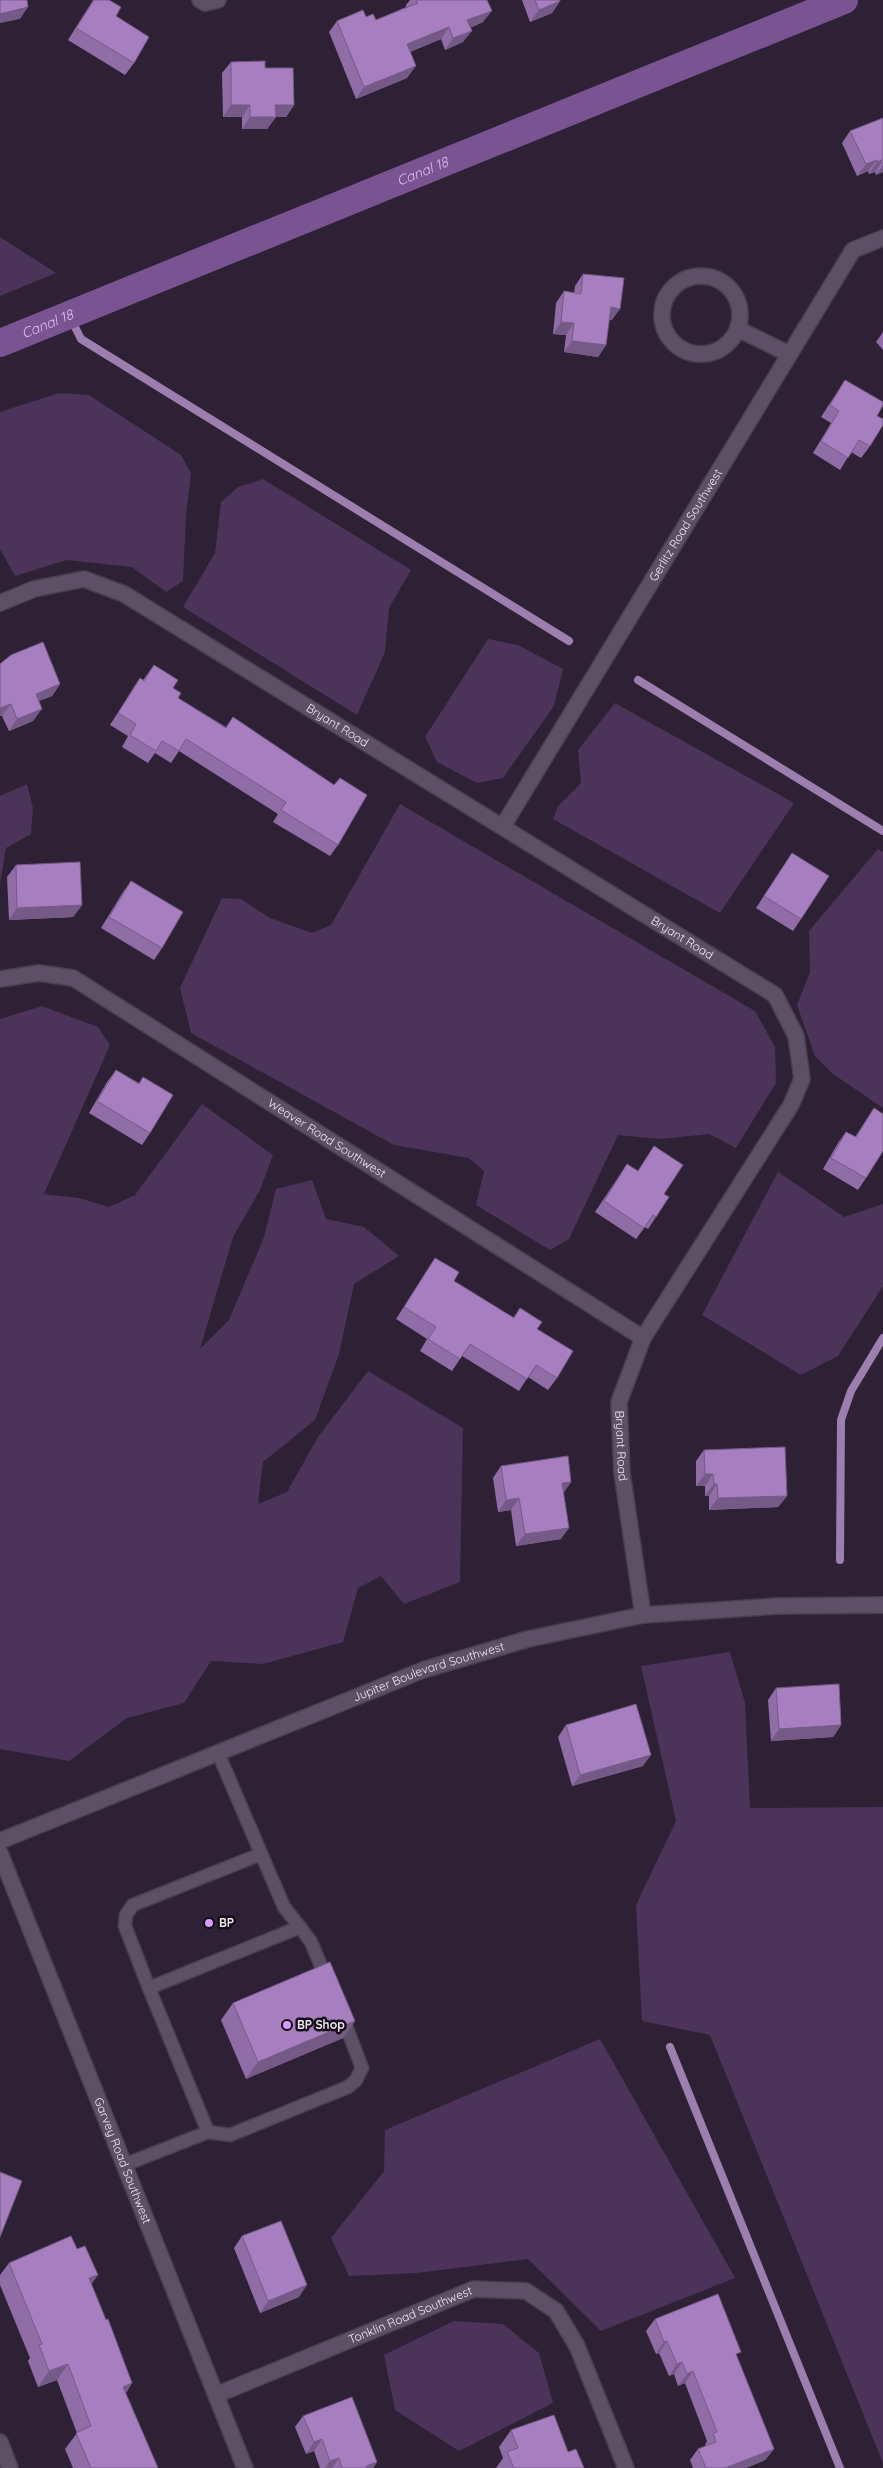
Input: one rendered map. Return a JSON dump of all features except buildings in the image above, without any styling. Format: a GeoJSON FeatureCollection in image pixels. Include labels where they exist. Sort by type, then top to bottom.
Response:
{"type":"FeatureCollection","features":[{"type":"Feature","properties":{"kind":"street","name":"Gerlitz Road Southwest"},"geometry":{"type":"LineString","coordinates":[[504,826],[853,250],[883,238]]}},
{"type":"Feature","properties":{"kind":"street"},"geometry":{"type":"LineString","coordinates":[[697,276],[710,276],[723,282],[733,291],[739,302],[741,316],[738,329],[731,340],[722,348],[711,353],[687,351],[676,345],[668,336],[663,324],[662,312],[666,299],[673,288],[684,280],[697,276]]}},
{"type":"Feature","properties":{"kind":"street"},"geometry":{"type":"LineString","coordinates":[[738,329],[789,354]]}},
{"type":"Feature","properties":{"kind":"street","name":"Bryant Road"},"geometry":{"type":"LineString","coordinates":[[0,603],[34,589],[84,580],[124,594],[504,826],[775,995],[796,1036],[802,1079],[791,1105],[643,1338],[619,1402],[622,1473],[643,1615]]}},
{"type":"Feature","properties":{"kind":"street","name":"Weaver Road Southwest"},"geometry":{"type":"LineString","coordinates":[[0,980],[39,973],[73,978],[643,1338]]}},
{"type":"Feature","properties":{"kind":"street","name":"Jupiter Boulevard Southwest"},"geometry":{"type":"LineString","coordinates":[[0,1841],[423,1670],[528,1639],[643,1615],[778,1606],[883,1605]]}},
{"type":"Feature","properties":{"kind":"street","name":"Garvey Road Southwest"},"geometry":{"type":"LineString","coordinates":[[0,1853],[245,2468]]}},
{"type":"Feature","properties":{"kind":"street","name":"Tonklin Road Southwest"},"geometry":{"type":"LineString","coordinates":[[216,2395],[474,2289],[526,2290],[556,2311],[577,2346],[626,2468]]}},
{"type":"Feature","properties":{"kind":"street"},"geometry":{"type":"LineString","coordinates":[[0,2442],[10,2468]]}},
{"type":"Feature","properties":{"kind":"lane"},"geometry":{"type":"LineString","coordinates":[[124,2165],[208,2132],[230,2135],[348,2087],[356,2080],[362,2068],[312,1942],[284,1907],[218,1753]]}},
{"type":"Feature","properties":{"kind":"lane"},"geometry":{"type":"LineString","coordinates":[[208,2132],[149,1988],[126,1926],[126,1915],[133,1905],[261,1854]]}},
{"type":"Feature","properties":{"kind":"lane"},"geometry":{"type":"LineString","coordinates":[[149,1988],[300,1927]]}},
{"type":"Feature","properties":{"kind":"shaded area"},"geometry":{"type":"Polygon","coordinates":[[[0,237],[56,273],[0,296],[0,237]]]}},
{"type":"Feature","properties":{"kind":"shaded area"},"geometry":{"type":"Polygon","coordinates":[[[59,393],[89,395],[181,455],[191,473],[186,515],[183,581],[166,592],[132,567],[66,560],[15,576],[0,549],[0,412],[59,393]]]}},
{"type":"Feature","properties":{"kind":"shaded area"},"geometry":{"type":"Polygon","coordinates":[[[263,479],[411,570],[389,608],[385,652],[357,715],[183,607],[215,553],[221,502],[238,487],[263,479]]]}},
{"type":"Feature","properties":{"kind":"shaded area"},"geometry":{"type":"Polygon","coordinates":[[[488,639],[518,645],[563,669],[554,706],[503,778],[477,783],[437,762],[425,737],[488,639]]]}},
{"type":"Feature","properties":{"kind":"shaded area"},"geometry":{"type":"Polygon","coordinates":[[[615,703],[794,803],[720,913],[553,819],[558,806],[581,783],[578,750],[615,703]]]}},
{"type":"Feature","properties":{"kind":"shaded area"},"geometry":{"type":"Polygon","coordinates":[[[27,784],[33,808],[31,834],[6,848],[0,883],[0,796],[27,784]]]}},
{"type":"Feature","properties":{"kind":"shaded area"},"geometry":{"type":"Polygon","coordinates":[[[400,804],[755,1011],[775,1047],[776,1083],[736,1148],[709,1134],[660,1139],[618,1135],[569,1239],[550,1250],[476,1205],[484,1171],[469,1158],[394,1145],[191,1033],[180,988],[222,898],[241,899],[270,918],[312,933],[331,925],[400,804]]]}},
{"type":"Feature","properties":{"kind":"shaded area"},"geometry":{"type":"Polygon","coordinates":[[[878,849],[883,852],[883,1108],[833,1074],[815,1056],[797,1005],[810,972],[809,931],[878,849]]]}},
{"type":"Feature","properties":{"kind":"shaded area"},"geometry":{"type":"Polygon","coordinates":[[[42,1006],[98,1027],[110,1045],[44,1194],[79,1198],[109,1207],[135,1195],[202,1104],[273,1155],[260,1190],[233,1237],[200,1349],[229,1320],[264,1237],[276,1189],[312,1180],[326,1219],[364,1227],[399,1256],[354,1284],[339,1354],[315,1420],[263,1462],[258,1504],[287,1492],[318,1437],[368,1371],[463,1428],[460,1582],[404,1604],[381,1576],[358,1588],[343,1642],[263,1664],[211,1661],[184,1703],[127,1718],[69,1761],[0,1749],[0,1019],[42,1006]]]}},
{"type":"Feature","properties":{"kind":"shaded area"},"geometry":{"type":"Polygon","coordinates":[[[778,1172],[844,1217],[883,1204],[883,1286],[838,1356],[801,1375],[702,1315],[778,1172]]]}},
{"type":"Feature","properties":{"kind":"shaded area"},"geometry":{"type":"Polygon","coordinates":[[[730,1652],[745,1703],[750,1808],[883,1807],[883,2463],[710,2035],[642,2021],[636,1905],[676,1821],[641,1666],[730,1652]]]}},
{"type":"Feature","properties":{"kind":"shaded area"},"geometry":{"type":"Polygon","coordinates":[[[600,2039],[735,2278],[601,2331],[528,2259],[417,2273],[349,2276],[331,2238],[384,2171],[385,2130],[600,2039]]]}},
{"type":"Feature","properties":{"kind":"shaded area"},"geometry":{"type":"Polygon","coordinates":[[[454,2321],[503,2324],[539,2353],[553,2403],[459,2451],[395,2410],[384,2355],[454,2321]]]}},
{"type":"Feature","properties":{"kind":"waterway","name":"Canal 18"},"geometry":{"type":"LineString","coordinates":[[0,343],[844,0]]}},
{"type":"Feature","properties":{"kind":"waterway"},"geometry":{"type":"LineString","coordinates":[[69,315],[81,339],[569,641]]}},
{"type":"Feature","properties":{"kind":"waterway"},"geometry":{"type":"LineString","coordinates":[[638,680],[883,831]]}},
{"type":"Feature","properties":{"kind":"waterway"},"geometry":{"type":"LineString","coordinates":[[840,1560],[841,1420],[851,1391],[883,1338]]}},
{"type":"Feature","properties":{"kind":"waterway"},"geometry":{"type":"LineString","coordinates":[[670,2047],[840,2468]]}},
{"type":"Feature","properties":{"kind":"place","name":"BP"},"geometry":{"type":"Point","coordinates":[209,1923]}},
{"type":"Feature","properties":{"kind":"place","name":"BP Shop"},"geometry":{"type":"Point","coordinates":[287,2025]}}]}
